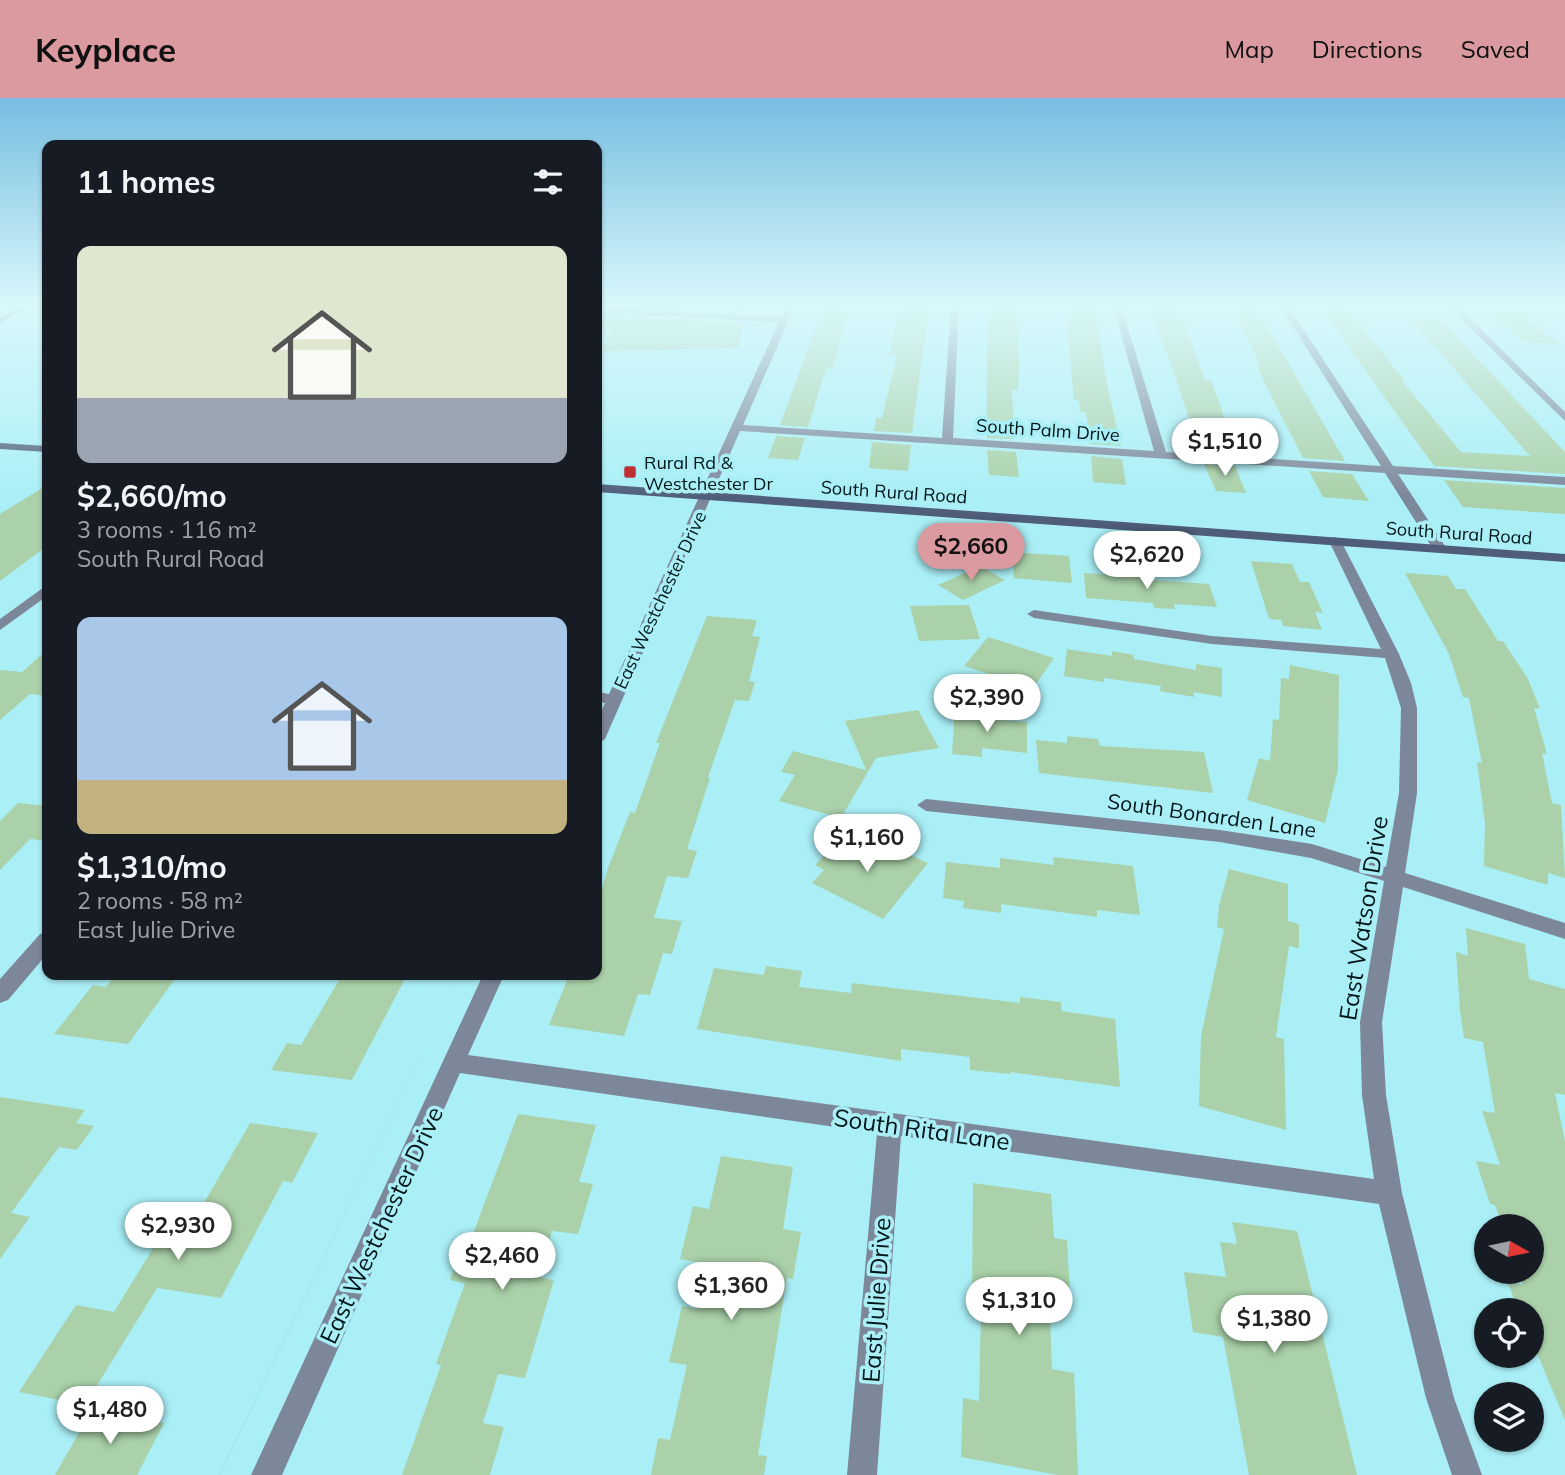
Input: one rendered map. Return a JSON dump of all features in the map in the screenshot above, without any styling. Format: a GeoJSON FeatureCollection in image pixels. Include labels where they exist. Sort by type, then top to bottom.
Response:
{"type":"FeatureCollection","features":[{"type":"Feature","properties":{"kind":"main road"},"geometry":{"type":"LineString","coordinates":[[0,446],[42,449]]}},
{"type":"Feature","properties":{"kind":"main road","name":"South Rural Road"},"geometry":{"type":"LineString","coordinates":[[602,488],[1565,558]]}},
{"type":"Feature","properties":{"kind":"street","name":"East Westchester Drive"},"geometry":{"type":"LineString","coordinates":[[602,728],[763,370]]}},
{"type":"Feature","properties":{"kind":"street"},"geometry":{"type":"LineString","coordinates":[[947,442],[951,370]]}},
{"type":"Feature","properties":{"kind":"street"},"geometry":{"type":"LineString","coordinates":[[1136,370],[1161,455]]}},
{"type":"Feature","properties":{"kind":"street"},"geometry":{"type":"LineString","coordinates":[[1325,370],[1440,549]]}},
{"type":"Feature","properties":{"kind":"street"},"geometry":{"type":"LineString","coordinates":[[1517,370],[1565,418]]}},
{"type":"Feature","properties":{"kind":"street","name":"South Palm Drive"},"geometry":{"type":"LineString","coordinates":[[738,428],[1565,481]]}},
{"type":"Feature","properties":{"kind":"street","name":"East Watson Drive"},"geometry":{"type":"LineString","coordinates":[[1335,541],[1391,654],[1409,708],[1408,793],[1371,1022],[1374,1095],[1389,1192],[1440,1398],[1467,1475]]}},
{"type":"Feature","properties":{"kind":"street"},"geometry":{"type":"LineString","coordinates":[[4,620],[42,593]]}},
{"type":"Feature","properties":{"kind":"street"},"geometry":{"type":"LineString","coordinates":[[1034,614],[1212,640],[1391,654]]}},
{"type":"Feature","properties":{"kind":"street"},"geometry":{"type":"LineString","coordinates":[[602,698],[615,699]]}},
{"type":"Feature","properties":{"kind":"street","name":"South Bonarden Lane"},"geometry":{"type":"LineString","coordinates":[[926,805],[1220,835],[1312,851],[1395,875],[1565,931]]}},
{"type":"Feature","properties":{"kind":"street"},"geometry":{"type":"LineString","coordinates":[[0,994],[42,946]]}},
{"type":"Feature","properties":{"kind":"street","name":"East Westchester Drive"},"geometry":{"type":"LineString","coordinates":[[266,1475],[491,980]]}},
{"type":"Feature","properties":{"kind":"street","name":"South Rita Lane"},"geometry":{"type":"LineString","coordinates":[[455,1063],[1389,1192]]}},
{"type":"Feature","properties":{"kind":"street","name":"East Julie Drive"},"geometry":{"type":"LineString","coordinates":[[862,1475],[890,1125]]}},
{"type":"Feature","properties":{"kind":"shaded area"},"geometry":{"type":"Polygon","coordinates":[[[457,980],[220,1475],[457,980],[457,980]]]}},
{"type":"Feature","properties":{"kind":"building"},"geometry":{"type":"Polygon","coordinates":[[[800,370],[825,370],[808,427],[780,425],[800,370]]]}},
{"type":"Feature","properties":{"kind":"building"},"geometry":{"type":"Polygon","coordinates":[[[894,370],[920,370],[912,433],[874,431],[876,418],[882,418],[894,370]]]}},
{"type":"Feature","properties":{"kind":"building"},"geometry":{"type":"Polygon","coordinates":[[[987,370],[1019,370],[1018,390],[1012,390],[1014,439],[987,438],[987,370]]]}},
{"type":"Feature","properties":{"kind":"building"},"geometry":{"type":"Polygon","coordinates":[[[1071,370],[1105,370],[1121,446],[1090,444],[1086,412],[1080,411],[1079,401],[1074,400],[1071,370]]]}},
{"type":"Feature","properties":{"kind":"building"},"geometry":{"type":"Polygon","coordinates":[[[1173,370],[1201,370],[1205,380],[1211,380],[1225,419],[1215,419],[1230,454],[1200,452],[1173,370]]]}},
{"type":"Feature","properties":{"kind":"building"},"geometry":{"type":"Polygon","coordinates":[[[1259,370],[1292,370],[1345,461],[1303,458],[1259,370]]]}},
{"type":"Feature","properties":{"kind":"building"},"geometry":{"type":"Polygon","coordinates":[[[1365,370],[1396,370],[1405,381],[1402,381],[1461,452],[1530,456],[1455,370],[1488,370],[1565,452],[1565,474],[1434,466],[1365,370]]]}},
{"type":"Feature","properties":{"kind":"building"},"geometry":{"type":"Polygon","coordinates":[[[776,436],[805,438],[798,460],[768,458],[776,436]]]}},
{"type":"Feature","properties":{"kind":"building"},"geometry":{"type":"Polygon","coordinates":[[[872,442],[911,445],[908,471],[869,468],[872,442]]]}},
{"type":"Feature","properties":{"kind":"building"},"geometry":{"type":"Polygon","coordinates":[[[987,450],[1016,452],[1019,477],[989,475],[987,450]]]}},
{"type":"Feature","properties":{"kind":"building"},"geometry":{"type":"Polygon","coordinates":[[[1091,456],[1122,459],[1126,485],[1093,482],[1091,456]]]}},
{"type":"Feature","properties":{"kind":"building"},"geometry":{"type":"Polygon","coordinates":[[[1204,464],[1235,466],[1246,493],[1216,491],[1204,464]]]}},
{"type":"Feature","properties":{"kind":"building"},"geometry":{"type":"Polygon","coordinates":[[[1309,471],[1352,474],[1369,501],[1323,497],[1309,471]]]}},
{"type":"Feature","properties":{"kind":"building"},"geometry":{"type":"Polygon","coordinates":[[[1444,480],[1565,488],[1565,514],[1463,507],[1444,480]]]}},
{"type":"Feature","properties":{"kind":"building"},"geometry":{"type":"Polygon","coordinates":[[[42,488],[42,550],[0,581],[0,514],[42,488]]]}},
{"type":"Feature","properties":{"kind":"building"},"geometry":{"type":"Polygon","coordinates":[[[1012,552],[1069,556],[1072,583],[1014,578],[1012,552]]]}},
{"type":"Feature","properties":{"kind":"building"},"geometry":{"type":"Polygon","coordinates":[[[1251,561],[1292,564],[1300,582],[1309,582],[1323,613],[1315,612],[1322,630],[1283,626],[1281,620],[1269,619],[1251,561]]]}},
{"type":"Feature","properties":{"kind":"building"},"geometry":{"type":"Polygon","coordinates":[[[980,566],[1005,580],[963,600],[938,585],[980,566]]]}},
{"type":"Feature","properties":{"kind":"building"},"geometry":{"type":"Polygon","coordinates":[[[1112,571],[1139,573],[1140,579],[1209,584],[1217,607],[1174,604],[1175,609],[1154,608],[1153,603],[1086,598],[1084,573],[1113,575],[1112,571]]]}},
{"type":"Feature","properties":{"kind":"building"},"geometry":{"type":"Polygon","coordinates":[[[1405,573],[1448,576],[1456,589],[1465,589],[1498,641],[1503,641],[1528,679],[1540,709],[1534,708],[1547,754],[1542,753],[1552,803],[1561,805],[1565,878],[1548,873],[1548,885],[1484,866],[1485,823],[1477,762],[1482,763],[1469,698],[1463,697],[1449,654],[1405,573]]]}},
{"type":"Feature","properties":{"kind":"building"},"geometry":{"type":"Polygon","coordinates":[[[969,605],[980,639],[919,641],[910,606],[969,605]]]}},
{"type":"Feature","properties":{"kind":"building"},"geometry":{"type":"Polygon","coordinates":[[[707,616],[757,620],[752,636],[760,637],[749,681],[755,682],[749,701],[735,700],[708,777],[710,778],[687,849],[697,851],[688,878],[667,876],[654,918],[682,921],[672,954],[663,953],[650,995],[638,994],[624,1036],[549,1025],[567,980],[602,980],[602,889],[630,812],[635,813],[660,743],[656,743],[707,616]]]}},
{"type":"Feature","properties":{"kind":"building"},"geometry":{"type":"Polygon","coordinates":[[[988,637],[1054,658],[1036,684],[1017,678],[1014,682],[964,666],[988,637]]]}},
{"type":"Feature","properties":{"kind":"building"},"geometry":{"type":"Polygon","coordinates":[[[1067,649],[1112,656],[1112,651],[1134,655],[1134,659],[1196,670],[1196,664],[1222,668],[1222,697],[1194,692],[1194,697],[1160,691],[1161,686],[1104,678],[1104,682],[1064,676],[1067,649]]]}},
{"type":"Feature","properties":{"kind":"building"},"geometry":{"type":"Polygon","coordinates":[[[42,654],[42,695],[30,694],[0,720],[0,670],[22,672],[42,654]]]}},
{"type":"Feature","properties":{"kind":"building"},"geometry":{"type":"Polygon","coordinates":[[[1290,665],[1339,675],[1338,770],[1325,823],[1247,800],[1259,758],[1270,761],[1273,719],[1279,720],[1281,678],[1289,679],[1290,665]]]}},
{"type":"Feature","properties":{"kind":"building"},"geometry":{"type":"Polygon","coordinates":[[[955,709],[993,713],[989,719],[1027,722],[1027,753],[982,748],[982,757],[952,754],[955,709]]]}},
{"type":"Feature","properties":{"kind":"building"},"geometry":{"type":"Polygon","coordinates":[[[918,710],[939,748],[876,758],[841,818],[779,801],[795,775],[781,772],[793,751],[866,770],[845,721],[918,710]]]}},
{"type":"Feature","properties":{"kind":"building"},"geometry":{"type":"Polygon","coordinates":[[[1067,736],[1098,739],[1100,746],[1204,752],[1213,793],[1039,773],[1036,740],[1067,743],[1067,736]]]}},
{"type":"Feature","properties":{"kind":"building"},"geometry":{"type":"Polygon","coordinates":[[[18,803],[42,805],[42,840],[30,839],[0,870],[0,821],[18,803]]]}},
{"type":"Feature","properties":{"kind":"building"},"geometry":{"type":"Polygon","coordinates":[[[847,831],[894,853],[897,849],[928,863],[883,919],[812,883],[824,870],[815,865],[847,831]]]}},
{"type":"Feature","properties":{"kind":"building"},"geometry":{"type":"Polygon","coordinates":[[[1053,857],[1133,866],[1140,915],[1097,910],[1097,917],[1001,904],[1001,913],[963,908],[964,901],[943,898],[946,862],[1000,868],[1000,858],[1054,865],[1053,857]]]}},
{"type":"Feature","properties":{"kind":"building"},"geometry":{"type":"Polygon","coordinates":[[[1229,869],[1288,884],[1288,921],[1299,924],[1299,948],[1289,946],[1276,1037],[1284,1039],[1286,1130],[1199,1106],[1201,1036],[1224,929],[1217,927],[1219,906],[1229,869]]]}},
{"type":"Feature","properties":{"kind":"building"},"geometry":{"type":"Polygon","coordinates":[[[1466,928],[1525,944],[1529,979],[1565,989],[1565,1095],[1555,1093],[1565,1142],[1565,1420],[1543,1368],[1544,1298],[1514,1298],[1509,1284],[1544,1284],[1544,1214],[1498,1214],[1495,1205],[1490,1204],[1476,1161],[1500,1165],[1482,1111],[1495,1113],[1483,1042],[1464,1038],[1456,952],[1468,956],[1466,928]]]}},
{"type":"Feature","properties":{"kind":"building"},"geometry":{"type":"Polygon","coordinates":[[[766,966],[802,971],[799,987],[851,993],[852,983],[1020,1003],[1020,997],[1061,1002],[1062,1011],[1115,1019],[1120,1087],[1010,1072],[1011,1074],[970,1070],[970,1057],[901,1049],[901,1061],[697,1029],[714,968],[764,975],[766,966]]]}},
{"type":"Feature","properties":{"kind":"building"},"geometry":{"type":"Polygon","coordinates":[[[111,980],[174,980],[128,1044],[54,1034],[93,985],[106,987],[111,980]]]}},
{"type":"Feature","properties":{"kind":"building"},"geometry":{"type":"Polygon","coordinates":[[[339,980],[404,980],[352,1080],[271,1070],[287,1043],[301,1045],[339,980]]]}},
{"type":"Feature","properties":{"kind":"building"},"geometry":{"type":"Polygon","coordinates":[[[0,1097],[85,1110],[76,1123],[94,1126],[77,1150],[59,1147],[11,1213],[30,1217],[0,1259],[0,1097]]]}},
{"type":"Feature","properties":{"kind":"building"},"geometry":{"type":"Polygon","coordinates":[[[518,1114],[596,1125],[579,1182],[593,1184],[578,1234],[552,1231],[538,1277],[554,1280],[525,1378],[498,1374],[483,1423],[504,1427],[490,1475],[402,1475],[441,1365],[436,1364],[465,1283],[450,1280],[467,1233],[473,1234],[518,1114]]]}},
{"type":"Feature","properties":{"kind":"building"},"geometry":{"type":"Polygon","coordinates":[[[250,1123],[318,1133],[292,1183],[283,1181],[221,1298],[157,1288],[85,1405],[19,1392],[76,1305],[114,1312],[163,1232],[185,1236],[250,1123]]]}},
{"type":"Feature","properties":{"kind":"building"},"geometry":{"type":"Polygon","coordinates":[[[721,1156],[793,1167],[783,1229],[801,1232],[793,1279],[787,1278],[758,1455],[767,1456],[764,1475],[651,1475],[658,1438],[670,1440],[687,1365],[669,1362],[682,1306],[697,1309],[708,1264],[680,1259],[693,1206],[709,1209],[721,1156]]]}},
{"type":"Feature","properties":{"kind":"building"},"geometry":{"type":"Polygon","coordinates":[[[973,1183],[1051,1194],[1054,1238],[1067,1240],[1070,1293],[1055,1290],[1056,1318],[1050,1317],[1052,1369],[1074,1373],[1078,1475],[1058,1475],[961,1457],[963,1398],[979,1401],[981,1307],[972,1305],[973,1183]]]}},
{"type":"Feature","properties":{"kind":"building"},"geometry":{"type":"Polygon","coordinates":[[[1232,1222],[1297,1231],[1357,1475],[1249,1475],[1223,1337],[1193,1332],[1184,1272],[1226,1277],[1220,1242],[1237,1244],[1232,1222]]]}},
{"type":"Feature","properties":{"kind":"building"},"geometry":{"type":"Polygon","coordinates":[[[91,1411],[164,1423],[137,1475],[55,1475],[91,1411]]]}},
{"type":"Feature","properties":{"kind":"place","name":"Rural Rd & Westchester Dr"},"geometry":{"type":"Point","coordinates":[630,472]}}]}
